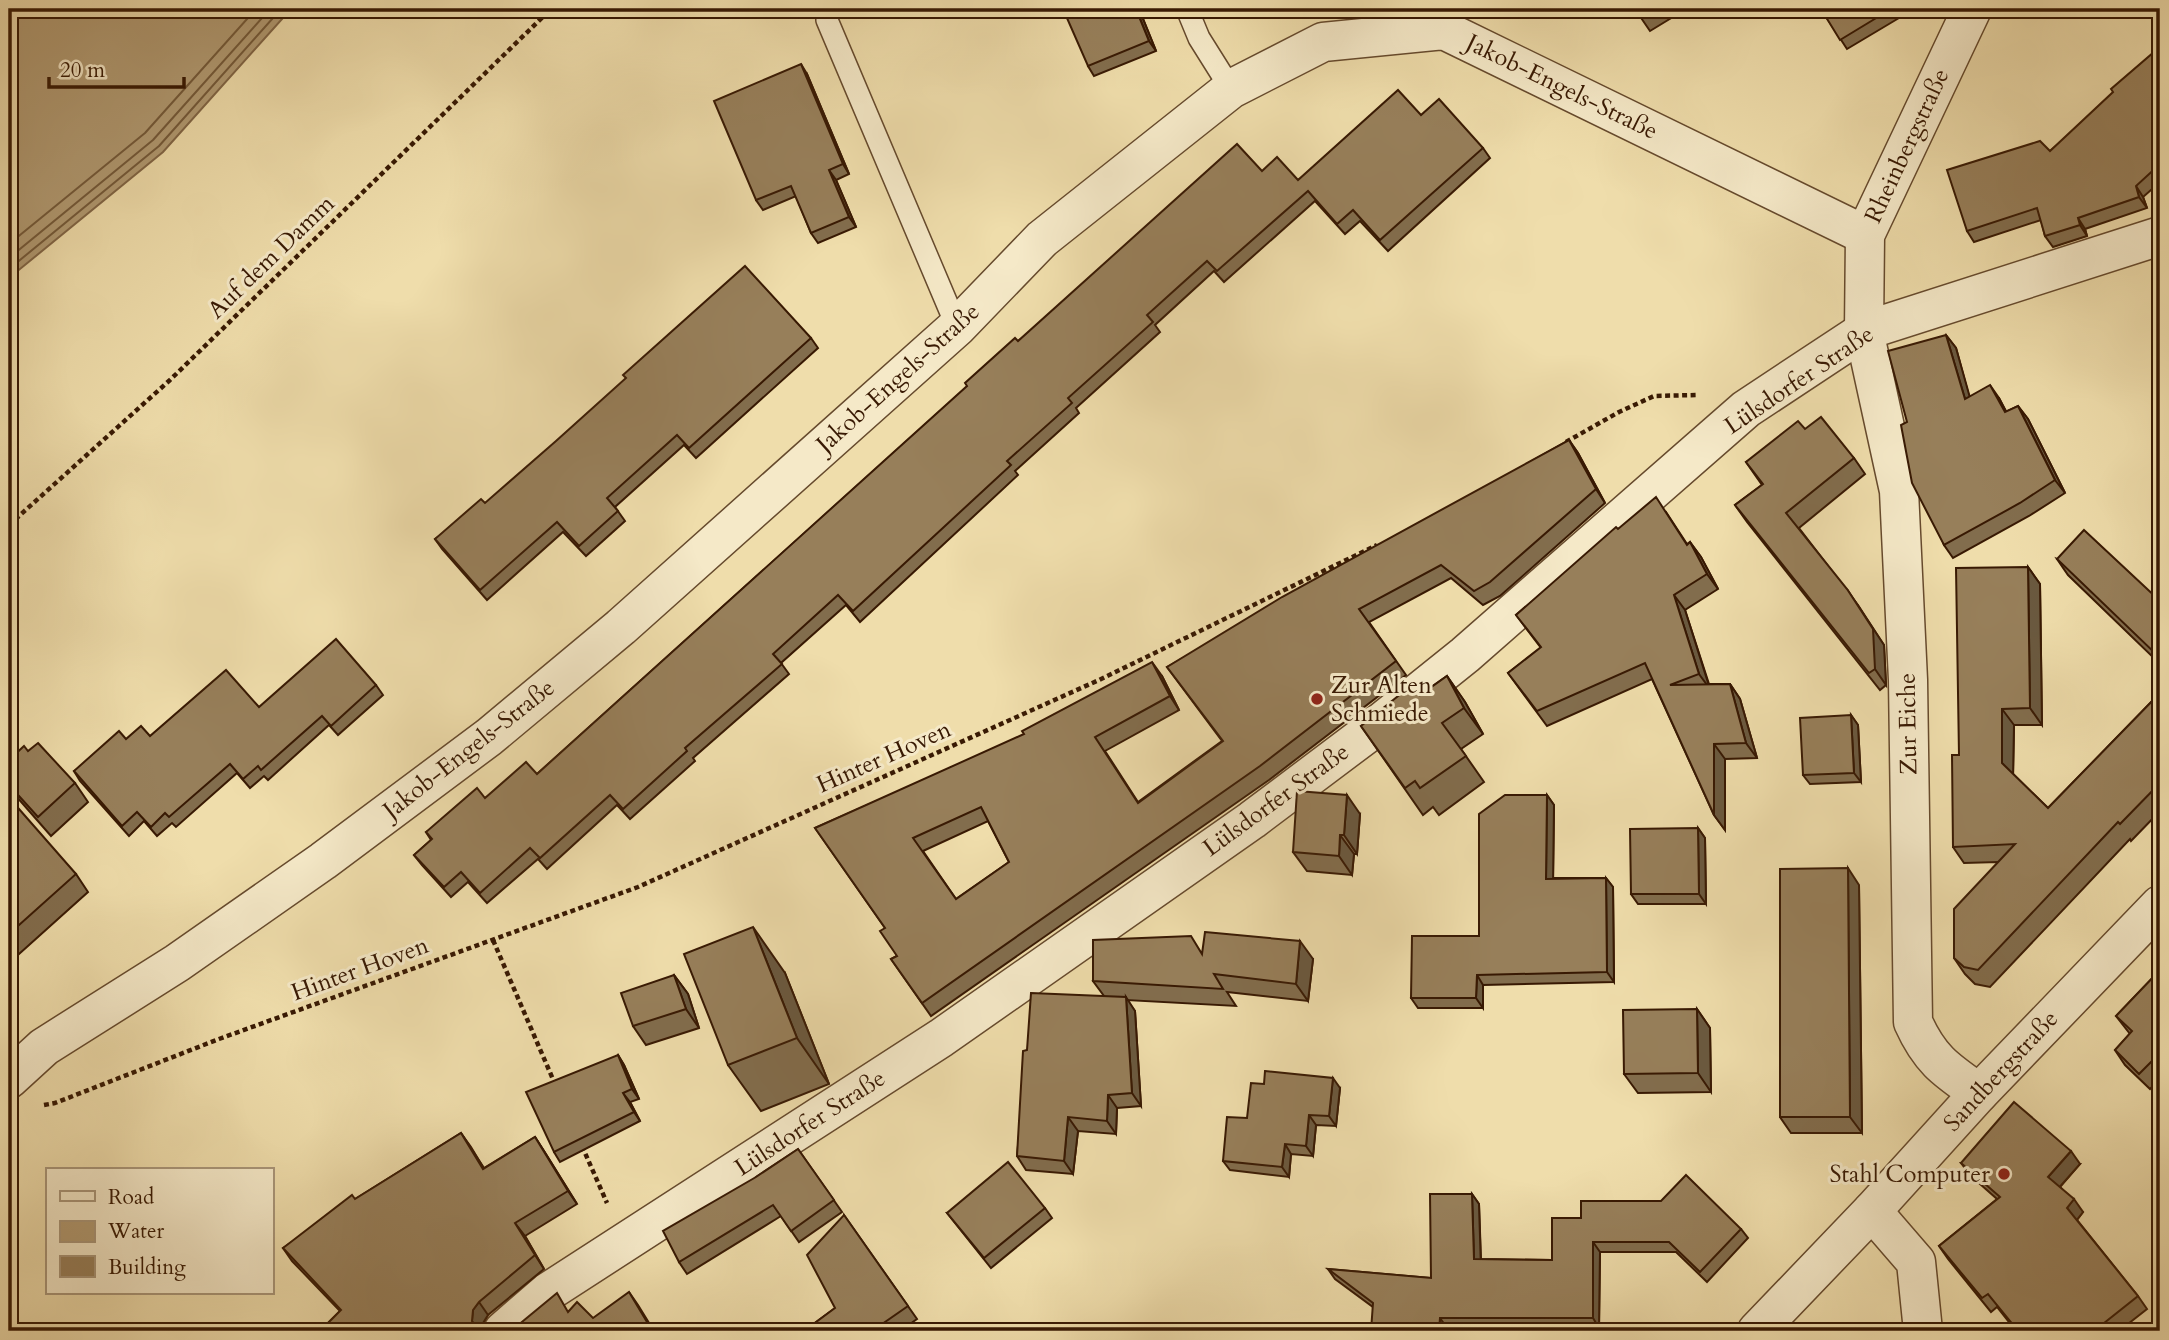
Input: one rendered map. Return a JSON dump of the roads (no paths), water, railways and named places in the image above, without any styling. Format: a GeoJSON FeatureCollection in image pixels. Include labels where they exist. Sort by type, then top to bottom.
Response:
{"type":"FeatureCollection","features":[{"type":"Feature","properties":{"kind":"street","name":"Rheinbergstraße"},"geometry":{"type":"LineString","coordinates":[[1864,331],[1865,234],[1972,9]]}},
{"type":"Feature","properties":{"kind":"street","name":"Jakob-Engels-Straße"},"geometry":{"type":"LineString","coordinates":[[20,1093],[44,1047],[177,963],[300,877],[489,737],[621,627],[957,327],[1042,239],[1231,89],[1323,42],[1444,19],[1865,234]]}},
{"type":"Feature","properties":{"kind":"street","name":"Lülsdorfer Straße"},"geometry":{"type":"LineString","coordinates":[[503,1331],[548,1292],[942,1038],[1252,820],[1465,655],[1746,409],[1864,331],[2160,236]]}},
{"type":"Feature","properties":{"kind":"street","name":"Zur Eiche"},"geometry":{"type":"LineString","coordinates":[[1864,331],[1899,491],[1908,680],[1913,1022],[1923,1045],[1941,1066],[1979,1093]]}},
{"type":"Feature","properties":{"kind":"street","name":"Sandbergstraße"},"geometry":{"type":"LineString","coordinates":[[1757,1331],[1872,1211],[1979,1093],[2160,905]]}},
{"type":"Feature","properties":{"kind":"street"},"geometry":{"type":"LineString","coordinates":[[1872,1211],[1916,1262],[1923,1331]]}},
{"type":"Feature","properties":{"kind":"lane"},"geometry":{"type":"LineString","coordinates":[[1187,9],[1199,38],[1231,89]]}},
{"type":"Feature","properties":{"kind":"lane"},"geometry":{"type":"LineString","coordinates":[[827,20],[957,327]]}},
{"type":"Feature","properties":{"kind":"water"},"geometry":{"type":"Polygon","coordinates":[[[9,9],[291,9],[163,152],[9,278],[9,9]]]}},
{"type":"Feature","properties":{"kind":"place","name":"Zur Alten Schmiede"},"geometry":{"type":"Point","coordinates":[1317,699]}},
{"type":"Feature","properties":{"kind":"place","name":"Stahl Computer"},"geometry":{"type":"Point","coordinates":[2004,1174]}}]}
